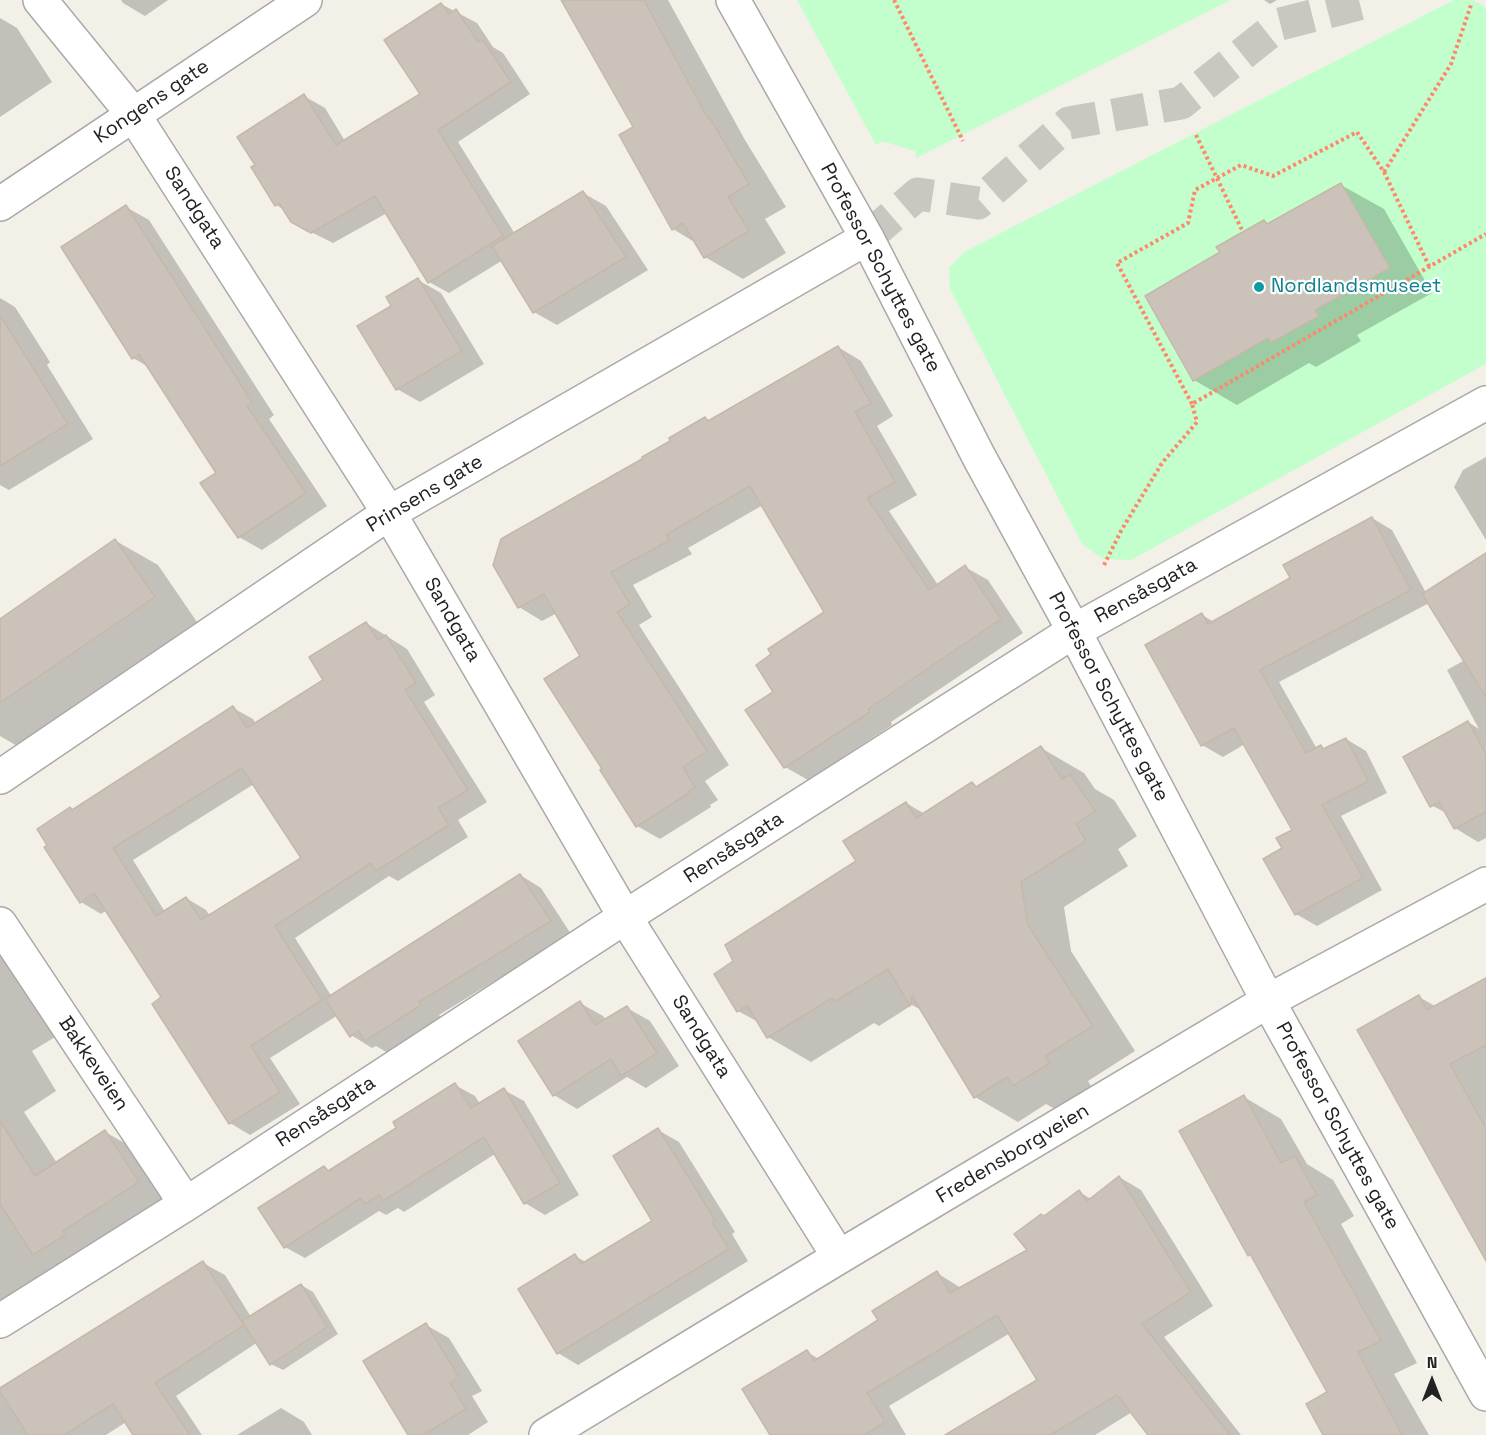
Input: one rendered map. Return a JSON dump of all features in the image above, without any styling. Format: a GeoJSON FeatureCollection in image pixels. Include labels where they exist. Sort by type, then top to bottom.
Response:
{"type":"FeatureCollection","features":[{"type":"Feature","properties":{"kind":"street","name":"Sandgata"},"geometry":{"type":"LineString","coordinates":[[40,0],[134,114],[389,513],[625,917],[839,1257]]}},
{"type":"Feature","properties":{"kind":"street","name":"Kongens gate"},"geometry":{"type":"LineString","coordinates":[[0,204],[305,0]]}},
{"type":"Feature","properties":{"kind":"street","name":"Professor Schyttes gate"},"geometry":{"type":"LineString","coordinates":[[733,0],[867,238],[979,457],[1074,631],[1268,1001],[1486,1394]]}},
{"type":"Feature","properties":{"kind":"street","name":"Prinsens gate"},"geometry":{"type":"LineString","coordinates":[[0,777],[389,513],[867,238]]}},
{"type":"Feature","properties":{"kind":"street","name":"Rensåsgata"},"geometry":{"type":"LineString","coordinates":[[0,1321],[186,1203],[625,917],[1074,631],[1486,404]]}},
{"type":"Feature","properties":{"kind":"street","name":"Fredensborgveien"},"geometry":{"type":"LineString","coordinates":[[546,1435],[1268,1001],[1486,884]]}},
{"type":"Feature","properties":{"kind":"street","name":"Bakkeveien"},"geometry":{"type":"LineString","coordinates":[[0,924],[186,1203]]}},
{"type":"Feature","properties":{"kind":"path"},"geometry":{"type":"LineString","coordinates":[[894,0],[963,141]]}},
{"type":"Feature","properties":{"kind":"path"},"geometry":{"type":"LineString","coordinates":[[1384,172],[1451,64],[1471,5]]}},
{"type":"Feature","properties":{"kind":"path"},"geometry":{"type":"LineString","coordinates":[[1099,574],[1121,531],[1162,463],[1197,422],[1192,404],[1117,263],[1188,223],[1195,190],[1241,165],[1273,176],[1357,132],[1384,172],[1430,268]]}},
{"type":"Feature","properties":{"kind":"path"},"geometry":{"type":"LineString","coordinates":[[1196,135],[1243,232]]}},
{"type":"Feature","properties":{"kind":"path"},"geometry":{"type":"LineString","coordinates":[[1192,404],[1486,234]]}},
{"type":"Feature","properties":{"kind":"green space"},"geometry":{"type":"Polygon","coordinates":[[[797,0],[1231,0],[916,158],[915,151],[882,141],[876,145],[797,0]]]}},
{"type":"Feature","properties":{"kind":"green space"},"geometry":{"type":"Polygon","coordinates":[[[1454,0],[1472,0],[1486,9],[1486,364],[1131,560],[1103,559],[1082,544],[950,289],[949,268],[964,252],[1454,0]]]}},
{"type":"Feature","properties":{"kind":"building"},"geometry":{"type":"Polygon","coordinates":[[[561,0],[644,0],[708,119],[710,118],[749,184],[728,197],[749,231],[704,258],[683,223],[672,230],[619,135],[633,127],[561,0]]]}},
{"type":"Feature","properties":{"kind":"building"},"geometry":{"type":"Polygon","coordinates":[[[441,3],[449,14],[456,9],[478,42],[483,40],[511,82],[438,130],[503,236],[428,283],[375,196],[311,233],[291,222],[279,203],[275,206],[251,167],[255,165],[237,137],[304,94],[336,145],[420,94],[384,40],[441,3]]]}},
{"type":"Feature","properties":{"kind":"building","name":"Nordlandsmuseet"},"geometry":{"type":"Polygon","coordinates":[[[1341,183],[1390,268],[1315,310],[1319,316],[1271,343],[1268,338],[1193,381],[1145,296],[1220,252],[1216,247],[1264,220],[1267,224],[1341,183]]]}},
{"type":"Feature","properties":{"kind":"building"},"geometry":{"type":"Polygon","coordinates":[[[583,191],[626,257],[533,313],[492,246],[583,191]]]}},
{"type":"Feature","properties":{"kind":"building"},"geometry":{"type":"Polygon","coordinates":[[[126,205],[252,402],[247,406],[306,493],[238,538],[200,483],[216,473],[139,354],[132,359],[61,247],[126,205]]]}},
{"type":"Feature","properties":{"kind":"building"},"geometry":{"type":"Polygon","coordinates":[[[418,278],[462,351],[396,390],[357,326],[391,306],[386,297],[418,278]]]}},
{"type":"Feature","properties":{"kind":"building"},"geometry":{"type":"Polygon","coordinates":[[[0,315],[68,424],[0,466],[0,315]]]}},
{"type":"Feature","properties":{"kind":"building"},"geometry":{"type":"Polygon","coordinates":[[[838,346],[871,403],[855,412],[895,482],[867,498],[929,590],[965,565],[1001,619],[868,709],[870,712],[784,768],[745,710],[773,692],[756,665],[771,654],[768,649],[824,612],[750,486],[666,535],[670,540],[611,572],[630,604],[617,612],[707,751],[683,767],[695,787],[636,827],[544,679],[580,656],[544,594],[518,608],[493,565],[501,539],[642,459],[670,441],[669,438],[705,417],[708,421],[838,346]]]}},
{"type":"Feature","properties":{"kind":"building"},"geometry":{"type":"Polygon","coordinates":[[[1372,517],[1411,590],[1260,670],[1306,753],[1321,745],[1323,749],[1346,738],[1368,781],[1322,805],[1363,878],[1295,915],[1263,859],[1282,848],[1276,838],[1292,830],[1234,728],[1201,746],[1145,645],[1202,613],[1208,624],[1290,578],[1283,565],[1372,517]]]}},
{"type":"Feature","properties":{"kind":"building"},"geometry":{"type":"Polygon","coordinates":[[[115,539],[155,597],[0,703],[0,619],[115,539]]]}},
{"type":"Feature","properties":{"kind":"building"},"geometry":{"type":"Polygon","coordinates":[[[1486,553],[1486,697],[1422,594],[1486,553]]]}},
{"type":"Feature","properties":{"kind":"building"},"geometry":{"type":"Polygon","coordinates":[[[366,622],[378,640],[386,635],[416,683],[405,690],[468,790],[438,808],[449,825],[376,871],[371,863],[275,926],[322,1000],[251,1046],[280,1092],[229,1124],[152,1004],[161,997],[94,893],[80,903],[44,847],[47,845],[37,829],[70,807],[72,810],[233,706],[247,728],[323,680],[309,657],[366,622]],[[242,768],[113,848],[156,916],[186,897],[201,920],[301,858],[242,768]]]}},
{"type":"Feature","properties":{"kind":"building"},"geometry":{"type":"Polygon","coordinates":[[[1468,721],[1486,754],[1486,812],[1454,829],[1439,802],[1430,807],[1403,757],[1468,721]]]}},
{"type":"Feature","properties":{"kind":"building"},"geometry":{"type":"Polygon","coordinates":[[[1041,746],[1062,779],[1070,774],[1095,811],[1076,824],[1086,841],[1021,882],[1028,925],[1093,1026],[1045,1056],[1050,1063],[1013,1086],[1007,1077],[974,1098],[912,996],[910,1006],[888,969],[834,1002],[832,998],[767,1038],[747,1005],[737,1012],[714,974],[733,961],[725,945],[856,861],[843,841],[906,802],[916,818],[972,782],[976,787],[1041,746]]]}},
{"type":"Feature","properties":{"kind":"building"},"geometry":{"type":"Polygon","coordinates":[[[520,874],[551,921],[419,1002],[421,1005],[365,1041],[358,1031],[350,1037],[325,999],[520,874]]]}},
{"type":"Feature","properties":{"kind":"building"},"geometry":{"type":"Polygon","coordinates":[[[1486,978],[1486,1045],[1450,1064],[1486,1129],[1486,1261],[1357,1030],[1419,995],[1427,1010],[1486,978]]]}},
{"type":"Feature","properties":{"kind":"building"},"geometry":{"type":"Polygon","coordinates":[[[580,1001],[595,1025],[627,1006],[657,1053],[621,1076],[611,1059],[553,1096],[518,1041],[580,1001]]]}},
{"type":"Feature","properties":{"kind":"building"},"geometry":{"type":"Polygon","coordinates":[[[455,1083],[471,1108],[504,1088],[560,1183],[524,1204],[484,1137],[383,1201],[380,1195],[365,1204],[361,1198],[284,1248],[258,1208],[324,1166],[328,1171],[396,1128],[393,1122],[455,1083]]]}},
{"type":"Feature","properties":{"kind":"building"},"geometry":{"type":"Polygon","coordinates":[[[1244,1095],[1281,1163],[1295,1156],[1317,1195],[1304,1202],[1381,1341],[1358,1352],[1402,1435],[1323,1435],[1306,1404],[1327,1392],[1179,1131],[1244,1095]]]}},
{"type":"Feature","properties":{"kind":"building"},"geometry":{"type":"Polygon","coordinates":[[[0,1121],[35,1176],[105,1130],[139,1182],[63,1231],[65,1235],[33,1255],[0,1204],[0,1121]]]}},
{"type":"Feature","properties":{"kind":"building"},"geometry":{"type":"Polygon","coordinates":[[[658,1128],[715,1220],[712,1222],[729,1249],[557,1354],[518,1289],[575,1254],[581,1264],[652,1221],[613,1156],[658,1128]]]}},
{"type":"Feature","properties":{"kind":"building"},"geometry":{"type":"Polygon","coordinates":[[[1119,1176],[1191,1292],[1142,1324],[1230,1435],[1148,1435],[1117,1395],[1050,1435],[945,1435],[1037,1380],[997,1315],[867,1393],[885,1422],[864,1435],[770,1435],[742,1389],[807,1350],[814,1361],[878,1320],[872,1311],[937,1271],[950,1293],[1027,1250],[1014,1234],[1041,1214],[1044,1216],[1079,1190],[1087,1201],[1119,1176]]]}},
{"type":"Feature","properties":{"kind":"building"},"geometry":{"type":"Polygon","coordinates":[[[203,1261],[244,1325],[155,1383],[190,1435],[133,1435],[113,1404],[64,1435],[28,1435],[0,1392],[0,1388],[203,1261]]]}},
{"type":"Feature","properties":{"kind":"building"},"geometry":{"type":"Polygon","coordinates":[[[301,1284],[327,1327],[270,1365],[242,1321],[301,1284]]]}},
{"type":"Feature","properties":{"kind":"building"},"geometry":{"type":"Polygon","coordinates":[[[426,1323],[459,1377],[450,1383],[466,1409],[423,1435],[408,1435],[363,1361],[426,1323]]]}},
{"type":"Feature","properties":{"kind":"tunnel"},"geometry":{"type":"LineString","coordinates":[[867,238],[918,194],[978,203],[1069,123],[1181,103],[1280,24],[1375,0]]}},
{"type":"Feature","properties":{"kind":"place","name":"Nordlandsmuseet"},"geometry":{"type":"Point","coordinates":[1259,287]}}]}
